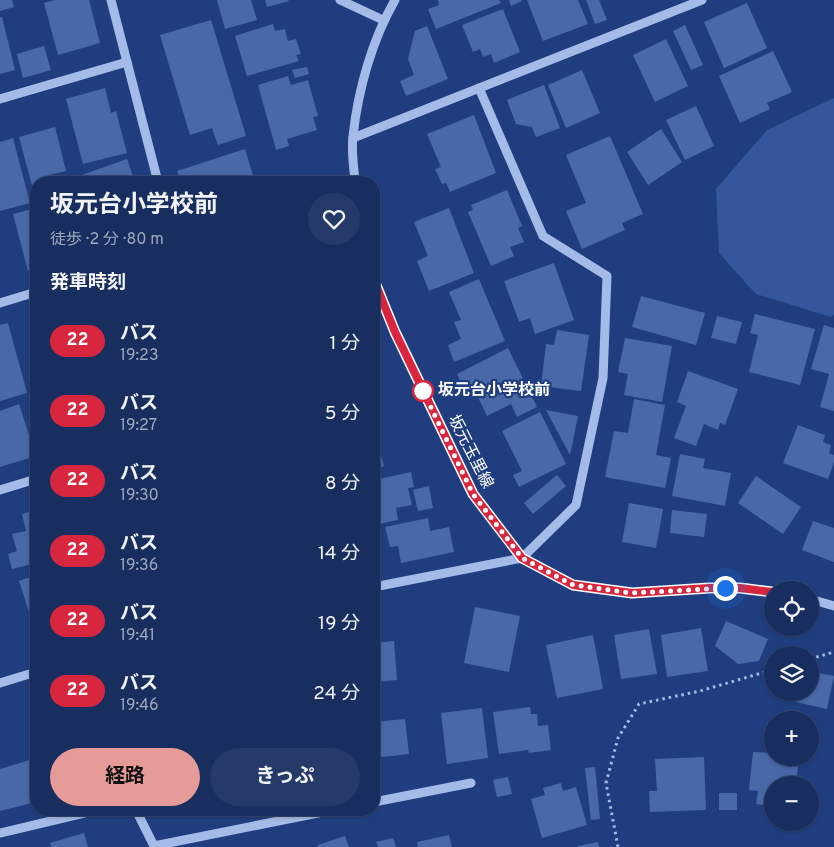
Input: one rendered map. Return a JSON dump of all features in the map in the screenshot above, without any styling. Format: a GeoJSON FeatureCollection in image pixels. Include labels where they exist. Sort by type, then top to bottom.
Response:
{"type":"FeatureCollection","features":[{"type":"Feature","properties":{"kind":"street"},"geometry":{"type":"LineString","coordinates":[[111,0],[156,176]]}},
{"type":"Feature","properties":{"kind":"street"},"geometry":{"type":"LineString","coordinates":[[340,0],[383,20]]}},
{"type":"Feature","properties":{"kind":"street"},"geometry":{"type":"LineString","coordinates":[[355,176],[353,138],[366,68],[383,20],[394,0]]}},
{"type":"Feature","properties":{"kind":"street"},"geometry":{"type":"LineString","coordinates":[[353,138],[702,0]]}},
{"type":"Feature","properties":{"kind":"street"},"geometry":{"type":"LineString","coordinates":[[0,99],[127,62]]}},
{"type":"Feature","properties":{"kind":"street"},"geometry":{"type":"LineString","coordinates":[[380,585],[522,558],[576,505],[603,378],[607,276],[543,236],[479,88]]}},
{"type":"Feature","properties":{"kind":"street"},"geometry":{"type":"LineString","coordinates":[[0,303],[30,294]]}},
{"type":"Feature","properties":{"kind":"street","name":"坂元玉里線"},"geometry":{"type":"LineString","coordinates":[[380,295],[395,332],[473,494],[522,558],[573,585],[632,593],[709,588],[740,588],[764,591]]}},
{"type":"Feature","properties":{"kind":"street"},"geometry":{"type":"LineString","coordinates":[[0,490],[30,481]]}},
{"type":"Feature","properties":{"kind":"street"},"geometry":{"type":"LineString","coordinates":[[819,602],[834,606]]}},
{"type":"Feature","properties":{"kind":"street"},"geometry":{"type":"LineString","coordinates":[[0,683],[30,674]]}},
{"type":"Feature","properties":{"kind":"street"},"geometry":{"type":"LineString","coordinates":[[380,801],[471,782]]}},
{"type":"Feature","properties":{"kind":"street"},"geometry":{"type":"LineString","coordinates":[[0,833],[72,816]]}},
{"type":"Feature","properties":{"kind":"street"},"geometry":{"type":"LineString","coordinates":[[139,816],[154,846],[303,816]]}},
{"type":"Feature","properties":{"kind":"path"},"geometry":{"type":"LineString","coordinates":[[819,656],[834,652]]}},
{"type":"Feature","properties":{"kind":"path"},"geometry":{"type":"LineString","coordinates":[[618,847],[606,783],[618,738],[639,704],[700,691],[764,672]]}},
{"type":"Feature","properties":{"kind":"shaded area"},"geometry":{"type":"Polygon","coordinates":[[[834,98],[834,315],[831,317],[756,294],[719,253],[716,189],[767,130],[834,98]]]}},
{"type":"Feature","properties":{"kind":"building"},"geometry":{"type":"Polygon","coordinates":[[[0,0],[12,0],[14,7],[0,11],[0,0]]]}},
{"type":"Feature","properties":{"kind":"building"},"geometry":{"type":"Polygon","coordinates":[[[55,0],[89,0],[100,43],[58,55],[44,3],[55,0]]]}},
{"type":"Feature","properties":{"kind":"building"},"geometry":{"type":"Polygon","coordinates":[[[217,0],[251,0],[257,20],[225,29],[217,0]]]}},
{"type":"Feature","properties":{"kind":"building"},"geometry":{"type":"Polygon","coordinates":[[[265,0],[288,0],[289,1],[267,7],[265,0]]]}},
{"type":"Feature","properties":{"kind":"building"},"geometry":{"type":"Polygon","coordinates":[[[438,0],[499,0],[501,3],[436,29],[428,9],[439,5],[438,0]]]}},
{"type":"Feature","properties":{"kind":"building"},"geometry":{"type":"Polygon","coordinates":[[[509,0],[521,0],[522,1],[511,6],[509,0]]]}},
{"type":"Feature","properties":{"kind":"building"},"geometry":{"type":"Polygon","coordinates":[[[527,0],[578,0],[588,24],[543,41],[527,0]]]}},
{"type":"Feature","properties":{"kind":"building"},"geometry":{"type":"Polygon","coordinates":[[[586,0],[599,0],[607,20],[595,24],[586,0]]]}},
{"type":"Feature","properties":{"kind":"building"},"geometry":{"type":"Polygon","coordinates":[[[747,3],[767,48],[724,68],[704,22],[747,3]]]}},
{"type":"Feature","properties":{"kind":"building"},"geometry":{"type":"Polygon","coordinates":[[[503,9],[520,52],[494,63],[491,54],[483,57],[480,49],[473,52],[462,25],[503,9]]]}},
{"type":"Feature","properties":{"kind":"building"},"geometry":{"type":"Polygon","coordinates":[[[0,17],[2,17],[15,70],[0,74],[0,17]]]}},
{"type":"Feature","properties":{"kind":"building"},"geometry":{"type":"Polygon","coordinates":[[[211,20],[246,136],[218,145],[212,128],[190,135],[160,35],[211,20]]]}},
{"type":"Feature","properties":{"kind":"building"},"geometry":{"type":"Polygon","coordinates":[[[273,24],[275,31],[285,29],[288,41],[296,39],[301,54],[296,55],[299,61],[247,76],[235,36],[273,24]]]}},
{"type":"Feature","properties":{"kind":"building"},"geometry":{"type":"Polygon","coordinates":[[[685,25],[703,65],[691,70],[673,31],[685,25]]]}},
{"type":"Feature","properties":{"kind":"building"},"geometry":{"type":"Polygon","coordinates":[[[427,26],[448,79],[406,96],[400,81],[414,75],[408,59],[415,31],[427,26]]]}},
{"type":"Feature","properties":{"kind":"building"},"geometry":{"type":"Polygon","coordinates":[[[666,39],[688,86],[655,102],[633,55],[666,39]]]}},
{"type":"Feature","properties":{"kind":"building"},"geometry":{"type":"Polygon","coordinates":[[[44,46],[51,70],[23,78],[17,54],[44,46]]]}},
{"type":"Feature","properties":{"kind":"building"},"geometry":{"type":"Polygon","coordinates":[[[773,51],[792,92],[767,103],[770,109],[740,123],[719,76],[773,51]]]}},
{"type":"Feature","properties":{"kind":"building"},"geometry":{"type":"Polygon","coordinates":[[[307,67],[309,74],[295,78],[292,70],[307,67]]]}},
{"type":"Feature","properties":{"kind":"building"},"geometry":{"type":"Polygon","coordinates":[[[582,70],[600,113],[566,128],[548,85],[582,70]]]}},
{"type":"Feature","properties":{"kind":"building"},"geometry":{"type":"Polygon","coordinates":[[[288,76],[291,85],[308,80],[318,116],[313,117],[317,130],[287,139],[289,146],[276,150],[258,85],[288,76]]]}},
{"type":"Feature","properties":{"kind":"building"},"geometry":{"type":"Polygon","coordinates":[[[544,85],[560,128],[536,137],[532,127],[516,124],[507,100],[544,85]]]}},
{"type":"Feature","properties":{"kind":"building"},"geometry":{"type":"Polygon","coordinates":[[[105,88],[111,113],[116,111],[127,153],[83,164],[66,99],[105,88]]]}},
{"type":"Feature","properties":{"kind":"building"},"geometry":{"type":"Polygon","coordinates":[[[696,106],[714,146],[685,160],[666,120],[696,106]]]}},
{"type":"Feature","properties":{"kind":"building"},"geometry":{"type":"Polygon","coordinates":[[[474,115],[496,173],[450,192],[446,183],[442,184],[435,169],[441,167],[427,134],[474,115]]]}},
{"type":"Feature","properties":{"kind":"building"},"geometry":{"type":"Polygon","coordinates":[[[55,127],[66,171],[49,176],[30,176],[30,178],[19,137],[55,127]]]}},
{"type":"Feature","properties":{"kind":"building"},"geometry":{"type":"Polygon","coordinates":[[[661,129],[682,162],[648,185],[627,152],[661,129]]]}},
{"type":"Feature","properties":{"kind":"building"},"geometry":{"type":"Polygon","coordinates":[[[610,136],[643,214],[622,223],[625,230],[582,249],[566,211],[586,203],[566,155],[610,136]]]}},
{"type":"Feature","properties":{"kind":"building"},"geometry":{"type":"Polygon","coordinates":[[[13,138],[30,203],[0,211],[0,142],[13,138]]]}},
{"type":"Feature","properties":{"kind":"building"},"geometry":{"type":"Polygon","coordinates":[[[245,149],[253,176],[179,176],[177,171],[245,149]]]}},
{"type":"Feature","properties":{"kind":"building"},"geometry":{"type":"Polygon","coordinates":[[[127,159],[133,176],[79,176],[127,159]]]}},
{"type":"Feature","properties":{"kind":"building"},"geometry":{"type":"Polygon","coordinates":[[[507,190],[522,226],[518,228],[524,242],[510,247],[514,256],[491,266],[468,212],[473,210],[471,205],[507,190]]]}},
{"type":"Feature","properties":{"kind":"building"},"geometry":{"type":"Polygon","coordinates":[[[449,208],[474,273],[429,291],[417,261],[428,256],[414,222],[449,208]]]}},
{"type":"Feature","properties":{"kind":"building"},"geometry":{"type":"Polygon","coordinates":[[[30,210],[30,270],[28,271],[13,214],[30,210]]]}},
{"type":"Feature","properties":{"kind":"building"},"geometry":{"type":"Polygon","coordinates":[[[554,263],[574,320],[535,334],[530,318],[519,322],[504,281],[554,263]]]}},
{"type":"Feature","properties":{"kind":"building"},"geometry":{"type":"Polygon","coordinates":[[[479,279],[505,341],[454,362],[448,345],[461,339],[454,322],[461,320],[449,292],[479,279]]]}},
{"type":"Feature","properties":{"kind":"building"},"geometry":{"type":"Polygon","coordinates":[[[641,296],[705,313],[696,345],[632,327],[641,296]]]}},
{"type":"Feature","properties":{"kind":"building"},"geometry":{"type":"Polygon","coordinates":[[[755,314],[815,329],[800,385],[749,372],[758,335],[750,333],[755,314]]]}},
{"type":"Feature","properties":{"kind":"building"},"geometry":{"type":"Polygon","coordinates":[[[717,316],[742,322],[736,344],[711,338],[717,316]]]}},
{"type":"Feature","properties":{"kind":"building"},"geometry":{"type":"Polygon","coordinates":[[[8,323],[27,393],[0,401],[0,325],[8,323]]]}},
{"type":"Feature","properties":{"kind":"building"},"geometry":{"type":"Polygon","coordinates":[[[824,325],[834,328],[834,411],[820,407],[829,374],[811,369],[824,325]]]}},
{"type":"Feature","properties":{"kind":"building"},"geometry":{"type":"Polygon","coordinates":[[[557,330],[589,335],[581,391],[541,386],[546,344],[554,345],[557,330]]]}},
{"type":"Feature","properties":{"kind":"building"},"geometry":{"type":"Polygon","coordinates":[[[625,338],[672,346],[662,402],[624,395],[628,374],[618,372],[625,338]]]}},
{"type":"Feature","properties":{"kind":"building"},"geometry":{"type":"Polygon","coordinates":[[[508,348],[537,407],[517,417],[511,404],[487,416],[473,387],[465,391],[457,374],[508,348]]]}},
{"type":"Feature","properties":{"kind":"building"},"geometry":{"type":"Polygon","coordinates":[[[688,371],[738,389],[725,425],[720,423],[718,430],[704,424],[696,446],[674,438],[686,406],[677,402],[688,371]]]}},
{"type":"Feature","properties":{"kind":"building"},"geometry":{"type":"Polygon","coordinates":[[[634,399],[665,405],[656,455],[671,458],[665,488],[605,477],[614,431],[628,433],[634,399]]]}},
{"type":"Feature","properties":{"kind":"building"},"geometry":{"type":"Polygon","coordinates":[[[19,404],[30,438],[30,458],[0,467],[0,411],[19,404]]]}},
{"type":"Feature","properties":{"kind":"building"},"geometry":{"type":"Polygon","coordinates":[[[546,410],[578,416],[570,455],[546,410]]]}},
{"type":"Feature","properties":{"kind":"building"},"geometry":{"type":"Polygon","coordinates":[[[540,412],[566,464],[519,487],[513,475],[522,471],[502,431],[540,412]]]}},
{"type":"Feature","properties":{"kind":"building"},"geometry":{"type":"Polygon","coordinates":[[[798,425],[825,435],[823,442],[831,445],[829,453],[834,455],[834,462],[828,479],[783,463],[798,425]]]}},
{"type":"Feature","properties":{"kind":"building"},"geometry":{"type":"Polygon","coordinates":[[[380,452],[384,466],[380,467],[380,452]]]}},
{"type":"Feature","properties":{"kind":"building"},"geometry":{"type":"Polygon","coordinates":[[[680,454],[705,459],[703,468],[731,473],[725,506],[672,496],[680,454]]]}},
{"type":"Feature","properties":{"kind":"building"},"geometry":{"type":"Polygon","coordinates":[[[411,472],[414,487],[408,488],[412,505],[396,508],[398,520],[380,524],[380,479],[411,472]]]}},
{"type":"Feature","properties":{"kind":"building"},"geometry":{"type":"Polygon","coordinates":[[[557,475],[566,486],[533,514],[524,503],[557,475]]]}},
{"type":"Feature","properties":{"kind":"building"},"geometry":{"type":"Polygon","coordinates":[[[756,476],[801,507],[783,534],[738,503],[756,476]]]}},
{"type":"Feature","properties":{"kind":"building"},"geometry":{"type":"Polygon","coordinates":[[[429,486],[433,508],[418,511],[413,490],[429,486]]]}},
{"type":"Feature","properties":{"kind":"building"},"geometry":{"type":"Polygon","coordinates":[[[629,503],[663,509],[656,548],[622,542],[629,503]]]}},
{"type":"Feature","properties":{"kind":"building"},"geometry":{"type":"Polygon","coordinates":[[[672,510],[707,514],[704,537],[670,533],[672,510]]]}},
{"type":"Feature","properties":{"kind":"building"},"geometry":{"type":"Polygon","coordinates":[[[30,512],[30,564],[12,569],[8,554],[17,551],[12,534],[26,531],[22,514],[30,512]]]}},
{"type":"Feature","properties":{"kind":"building"},"geometry":{"type":"Polygon","coordinates":[[[428,518],[430,531],[449,527],[454,552],[401,563],[398,546],[390,547],[385,527],[428,518]]]}},
{"type":"Feature","properties":{"kind":"building"},"geometry":{"type":"Polygon","coordinates":[[[813,521],[834,528],[834,562],[802,550],[813,521]]]}},
{"type":"Feature","properties":{"kind":"building"},"geometry":{"type":"Polygon","coordinates":[[[30,577],[30,615],[19,581],[30,577]]]}},
{"type":"Feature","properties":{"kind":"building"},"geometry":{"type":"Polygon","coordinates":[[[475,607],[520,616],[509,672],[464,663],[475,607]]]}},
{"type":"Feature","properties":{"kind":"building"},"geometry":{"type":"Polygon","coordinates":[[[726,621],[768,639],[759,661],[738,664],[715,646],[726,621]]]}},
{"type":"Feature","properties":{"kind":"building"},"geometry":{"type":"Polygon","coordinates":[[[701,628],[708,671],[667,677],[661,635],[701,628]]]}},
{"type":"Feature","properties":{"kind":"building"},"geometry":{"type":"Polygon","coordinates":[[[649,629],[657,674],[621,679],[614,635],[649,629]]]}},
{"type":"Feature","properties":{"kind":"building"},"geometry":{"type":"Polygon","coordinates":[[[593,635],[603,689],[557,698],[546,645],[593,635]]]}},
{"type":"Feature","properties":{"kind":"building"},"geometry":{"type":"Polygon","coordinates":[[[394,641],[397,680],[380,681],[380,642],[394,641]]]}},
{"type":"Feature","properties":{"kind":"building"},"geometry":{"type":"Polygon","coordinates":[[[819,673],[834,676],[827,709],[791,701],[819,701],[819,673]]]}},
{"type":"Feature","properties":{"kind":"building"},"geometry":{"type":"Polygon","coordinates":[[[530,707],[531,714],[537,714],[538,726],[548,725],[551,750],[529,753],[528,750],[499,754],[493,712],[530,707]]]}},
{"type":"Feature","properties":{"kind":"building"},"geometry":{"type":"Polygon","coordinates":[[[482,708],[488,758],[447,764],[441,713],[482,708]]]}},
{"type":"Feature","properties":{"kind":"building"},"geometry":{"type":"Polygon","coordinates":[[[405,719],[409,754],[380,757],[380,721],[405,719]]]}},
{"type":"Feature","properties":{"kind":"building"},"geometry":{"type":"Polygon","coordinates":[[[753,752],[764,753],[764,766],[798,766],[797,776],[764,776],[764,805],[756,804],[758,791],[749,790],[753,752]]]}},
{"type":"Feature","properties":{"kind":"building"},"geometry":{"type":"Polygon","coordinates":[[[704,757],[706,810],[650,812],[649,791],[657,791],[655,759],[704,757]]]}},
{"type":"Feature","properties":{"kind":"building"},"geometry":{"type":"Polygon","coordinates":[[[30,760],[30,804],[0,811],[0,769],[30,760]]]}},
{"type":"Feature","properties":{"kind":"building"},"geometry":{"type":"Polygon","coordinates":[[[595,767],[600,819],[591,820],[585,768],[595,767]]]}},
{"type":"Feature","properties":{"kind":"building"},"geometry":{"type":"Polygon","coordinates":[[[508,777],[512,794],[497,797],[493,780],[508,777]]]}},
{"type":"Feature","properties":{"kind":"building"},"geometry":{"type":"Polygon","coordinates":[[[561,783],[563,791],[576,787],[587,825],[542,838],[531,799],[545,795],[543,788],[561,783]]]}},
{"type":"Feature","properties":{"kind":"building"},"geometry":{"type":"Polygon","coordinates":[[[719,793],[737,793],[737,810],[719,810],[719,793]]]}},
{"type":"Feature","properties":{"kind":"building"},"geometry":{"type":"Polygon","coordinates":[[[84,833],[88,847],[51,847],[50,843],[84,833]]]}},
{"type":"Feature","properties":{"kind":"building"},"geometry":{"type":"Polygon","coordinates":[[[449,835],[452,847],[418,847],[417,842],[449,835]]]}},
{"type":"Feature","properties":{"kind":"building"},"geometry":{"type":"Polygon","coordinates":[[[345,836],[349,847],[318,847],[318,845],[345,836]]]}},
{"type":"Feature","properties":{"kind":"building"},"geometry":{"type":"Polygon","coordinates":[[[393,838],[396,847],[378,847],[376,842],[393,838]]]}},
{"type":"Feature","properties":{"kind":"building"},"geometry":{"type":"Polygon","coordinates":[[[598,842],[599,847],[578,847],[578,846],[598,842]]]}},
{"type":"Feature","properties":{"kind":"bus line","name":"22"},"geometry":{"type":"LineString","coordinates":[[380,295],[395,332],[473,494],[522,558],[573,585],[632,593],[709,588],[740,588],[764,591]]}},
{"type":"Feature","properties":{"kind":"place","name":"坂元台小学校前"},"geometry":{"type":"Point","coordinates":[423,391]}},
{"type":"Feature","properties":{"kind":"route"},"geometry":{"type":"LineString","coordinates":[[423,391],[473,494],[522,558],[573,585],[632,593],[725,588]]}}]}
